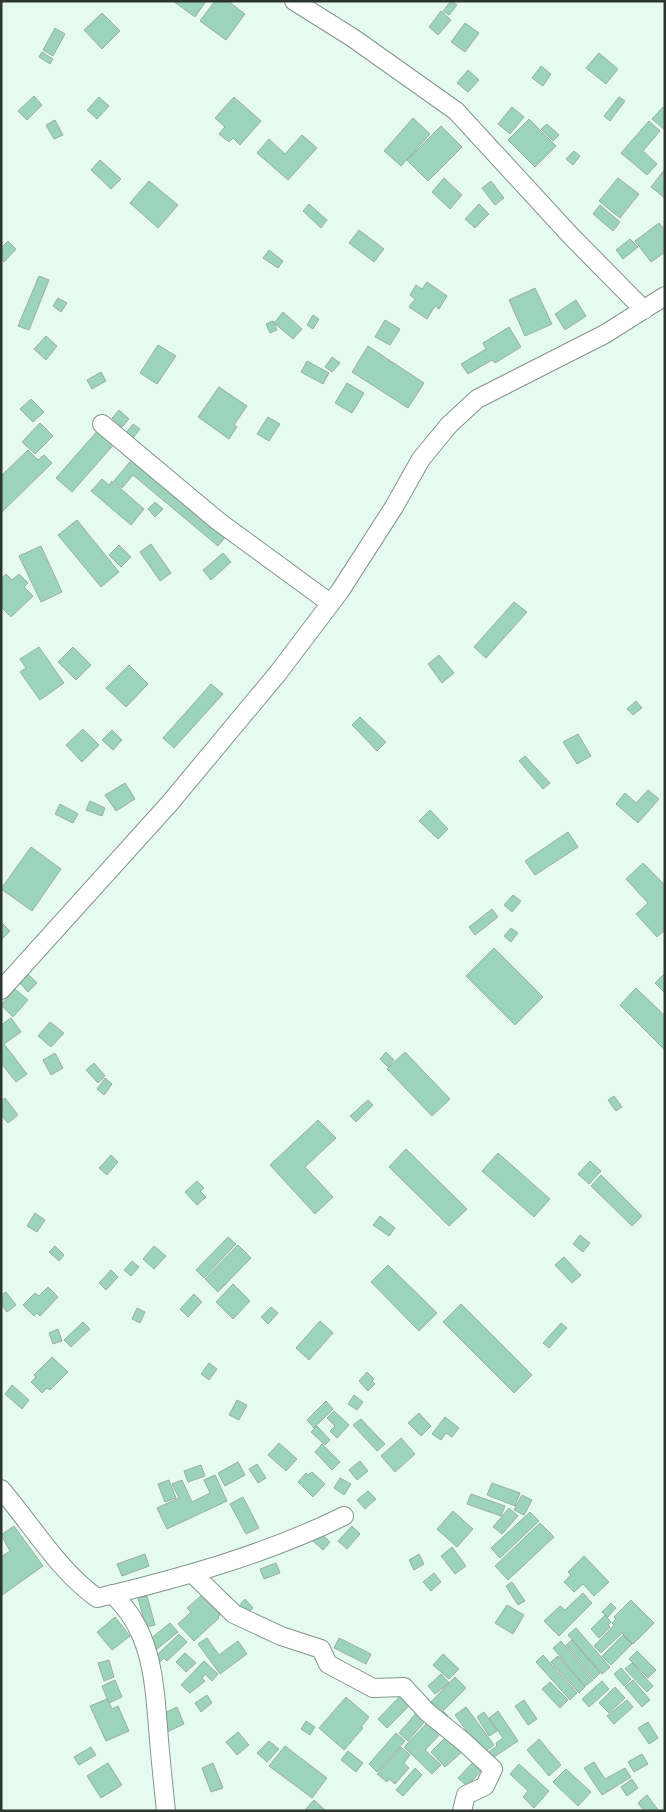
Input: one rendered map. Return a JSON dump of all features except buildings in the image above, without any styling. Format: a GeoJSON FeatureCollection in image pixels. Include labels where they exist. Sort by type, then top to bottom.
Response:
{"type":"FeatureCollection","features":[{"type":"Feature","properties":{"kind":"street"},"geometry":{"type":"LineString","coordinates":[[294,1],[353,38],[456,111],[571,236],[644,310]]}},
{"type":"Feature","properties":{"kind":"street"},"geometry":{"type":"LineString","coordinates":[[1,990],[169,804],[278,673],[330,603],[389,514],[421,459],[449,425],[477,399],[605,334],[665,296]]}},
{"type":"Feature","properties":{"kind":"street"},"geometry":{"type":"LineString","coordinates":[[102,424],[218,521],[330,603]]}},
{"type":"Feature","properties":{"kind":"street"},"geometry":{"type":"LineString","coordinates":[[1,1489],[82,1587],[97,1598],[192,1573],[269,1547],[344,1516]]}},
{"type":"Feature","properties":{"kind":"street"},"geometry":{"type":"LineString","coordinates":[[192,1573],[234,1614],[280,1636],[321,1649],[328,1664],[373,1688],[404,1687],[427,1712],[493,1769],[485,1786],[464,1803],[448,1811]]}},
{"type":"Feature","properties":{"kind":"street"},"geometry":{"type":"LineString","coordinates":[[112,1594],[131,1612],[139,1628],[153,1669],[166,1811]]}}]}
